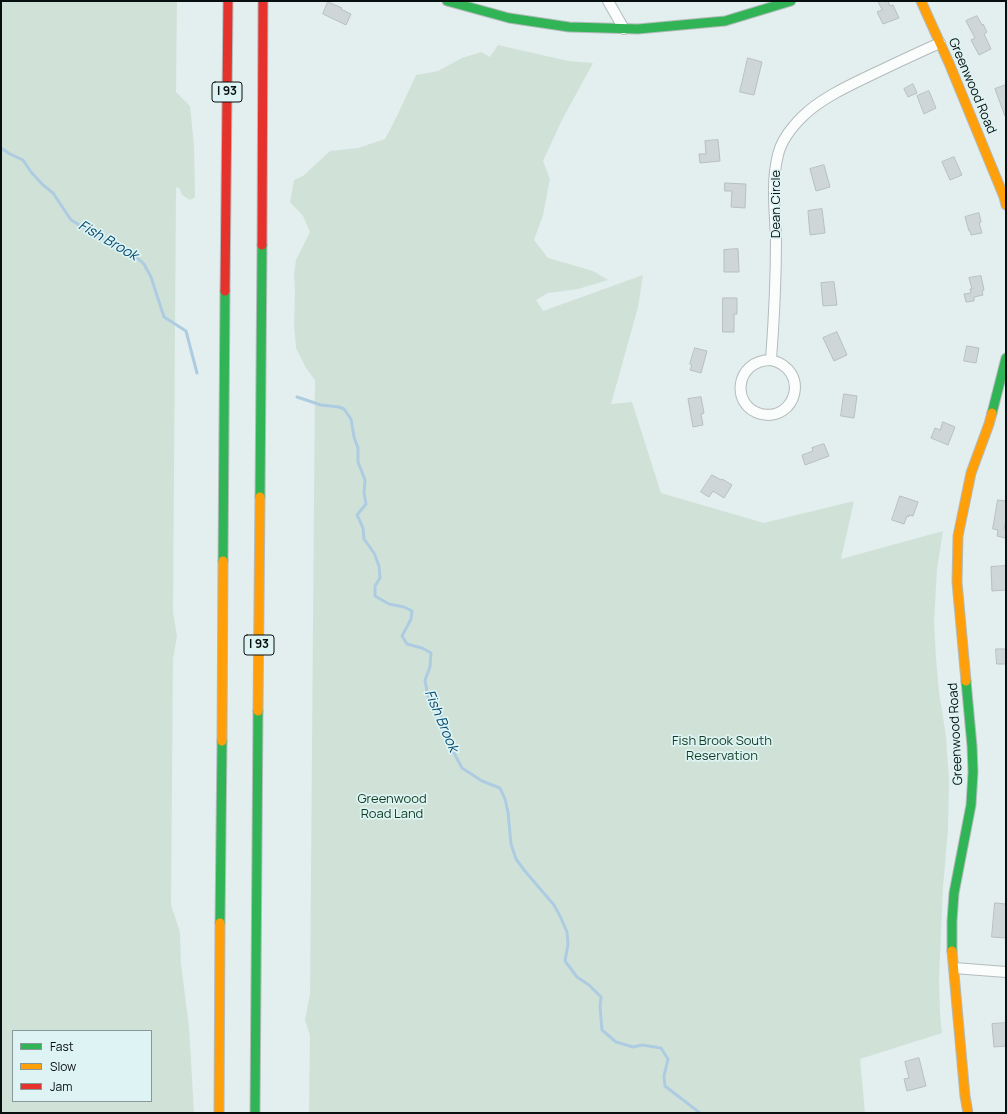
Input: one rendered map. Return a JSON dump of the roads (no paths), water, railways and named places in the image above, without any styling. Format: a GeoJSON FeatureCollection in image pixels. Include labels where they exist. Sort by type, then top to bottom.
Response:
{"type":"FeatureCollection","features":[{"type":"Feature","properties":{"kind":"main road","name":"I 93"},"geometry":{"type":"LineString","coordinates":[[219,1113],[228,1]]}},
{"type":"Feature","properties":{"kind":"main road","name":"I 93"},"geometry":{"type":"LineString","coordinates":[[255,1113],[262,1]]}},
{"type":"Feature","properties":{"kind":"main road"},"geometry":{"type":"LineString","coordinates":[[447,1],[508,18],[569,27],[624,29],[725,21],[791,1]]}},
{"type":"Feature","properties":{"kind":"main road","name":"Greenwood Road"},"geometry":{"type":"LineString","coordinates":[[921,1],[940,42],[1006,205]]}},
{"type":"Feature","properties":{"kind":"main road","name":"Greenwood Road"},"geometry":{"type":"LineString","coordinates":[[968,1113],[965,1096],[952,955],[954,893],[971,805],[973,772],[957,582],[958,536],[971,474],[989,424],[1006,358]]}},
{"type":"Feature","properties":{"kind":"street"},"geometry":{"type":"LineString","coordinates":[[608,1],[624,29]]}},
{"type":"Feature","properties":{"kind":"street","name":"Dean Circle"},"geometry":{"type":"LineString","coordinates":[[771,360],[775,301],[776,241],[774,183],[778,154],[783,142],[790,130],[802,116],[823,100],[940,42]]}},
{"type":"Feature","properties":{"kind":"street"},"geometry":{"type":"LineString","coordinates":[[771,360],[783,365],[792,374],[795,392],[793,398],[785,408],[774,414],[761,414],[751,409],[743,400],[741,394],[741,382],[743,376],[750,367],[760,361],[771,360]]}},
{"type":"Feature","properties":{"kind":"street"},"geometry":{"type":"LineString","coordinates":[[954,968],[1006,972]]}},
{"type":"Feature","properties":{"kind":"waterway","name":"Fish Brook"},"geometry":{"type":"LineString","coordinates":[[1,148],[23,160],[31,172],[53,193],[71,220],[113,245],[131,252],[144,264],[151,277],[164,317],[186,331],[197,373]]}},
{"type":"Feature","properties":{"kind":"waterway","name":"Fish Brook"},"geometry":{"type":"LineString","coordinates":[[297,397],[321,405],[344,409],[351,419],[354,437],[358,448],[358,462],[365,480],[364,493],[366,504],[357,515],[363,528],[364,539],[374,553],[379,566],[380,578],[375,586],[375,596],[389,604],[404,607],[412,611],[411,619],[402,636],[407,644],[422,648],[431,653],[430,667],[425,680],[428,697],[441,716],[447,740],[462,768],[482,781],[500,788],[505,799],[508,812],[511,844],[516,859],[554,905],[560,916],[567,932],[568,944],[565,961],[577,977],[589,985],[601,997],[600,1007],[602,1030],[616,1042],[633,1047],[642,1045],[661,1048],[668,1059],[664,1076],[665,1086],[700,1113]]}},
{"type":"Feature","properties":{"kind":"park label","name":"Fish Brook South Reservation"},"geometry":{"type":"Point","coordinates":[722,748]}},
{"type":"Feature","properties":{"kind":"park label","name":"Greenwood Road Land"},"geometry":{"type":"Point","coordinates":[392,806]}}]}
